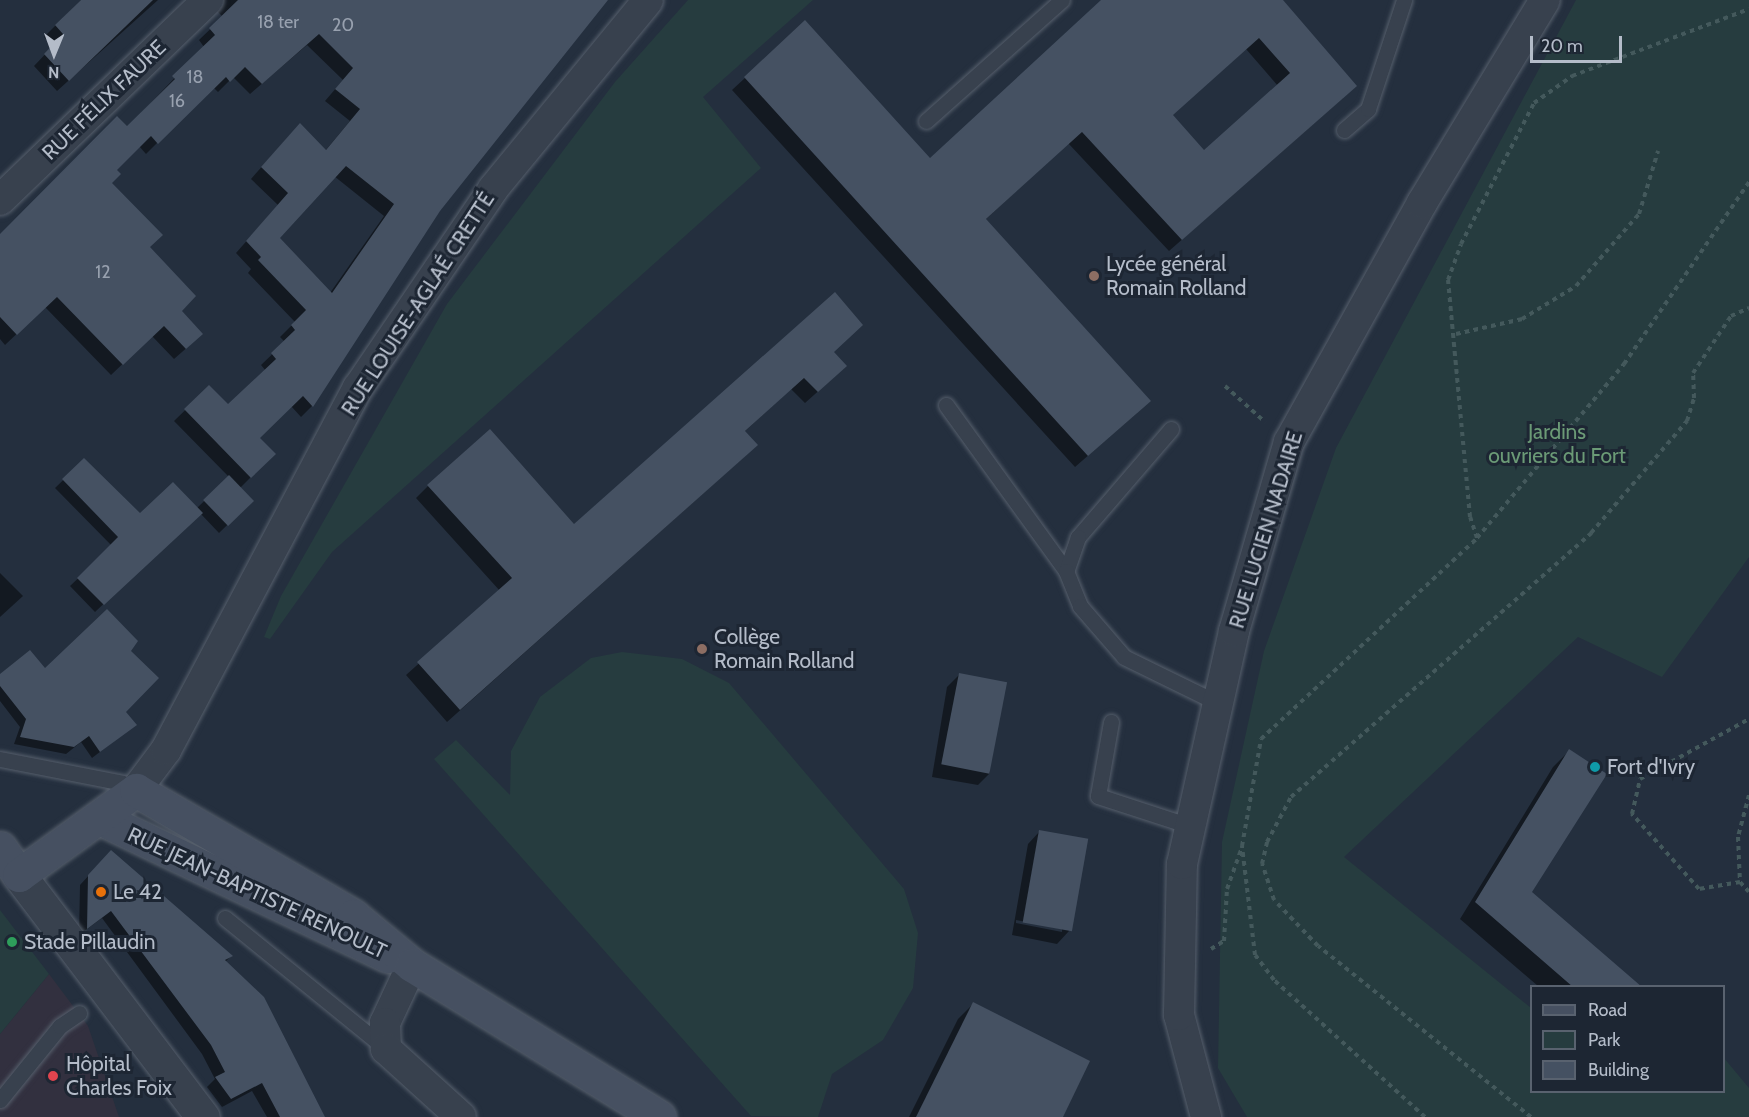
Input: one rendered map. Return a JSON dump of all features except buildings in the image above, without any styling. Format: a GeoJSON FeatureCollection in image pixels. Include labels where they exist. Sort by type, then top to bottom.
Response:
{"type":"FeatureCollection","features":[{"type":"Feature","properties":{"kind":"main road","name":"RUE JEAN-BAPTISTE RENOULT"},"geometry":{"type":"LineString","coordinates":[[19,875],[102,819],[129,787],[353,916],[412,965],[659,1117]]}},
{"type":"Feature","properties":{"kind":"main road","name":"RUE JEAN-BAPTISTE RENOULT"},"geometry":{"type":"LineString","coordinates":[[102,819],[343,939],[412,965]]}},
{"type":"Feature","properties":{"kind":"main road"},"geometry":{"type":"LineString","coordinates":[[0,848],[19,875]]}},
{"type":"Feature","properties":{"kind":"street","name":"RUE FÉLIX FAURE"},"geometry":{"type":"LineString","coordinates":[[0,200],[208,0]]}},
{"type":"Feature","properties":{"kind":"street","name":"RUE LUCIEN NADAIRE"},"geometry":{"type":"LineString","coordinates":[[1206,1117],[1179,1015],[1187,825],[1289,442],[1422,203],[1545,0]]}},
{"type":"Feature","properties":{"kind":"street","name":"RUE LOUISE-AGLAÉ CRETTÉ"},"geometry":{"type":"LineString","coordinates":[[129,787],[166,750],[358,388],[493,189],[640,3]]}},
{"type":"Feature","properties":{"kind":"street"},"geometry":{"type":"LineString","coordinates":[[19,875],[203,1117]]}},
{"type":"Feature","properties":{"kind":"street"},"geometry":{"type":"LineString","coordinates":[[412,965],[385,1023],[386,1048],[461,1117]]}},
{"type":"Feature","properties":{"kind":"lane"},"geometry":{"type":"LineString","coordinates":[[926,121],[1062,0]]}},
{"type":"Feature","properties":{"kind":"lane"},"geometry":{"type":"LineString","coordinates":[[1344,130],[1368,109],[1404,0]]}},
{"type":"Feature","properties":{"kind":"lane"},"geometry":{"type":"LineString","coordinates":[[946,405],[1066,571],[1080,606],[1124,657],[1218,704]]}},
{"type":"Feature","properties":{"kind":"lane"},"geometry":{"type":"LineString","coordinates":[[1066,571],[1078,537],[1171,429]]}},
{"type":"Feature","properties":{"kind":"lane"},"geometry":{"type":"LineString","coordinates":[[1111,722],[1098,796],[1187,825]]}},
{"type":"Feature","properties":{"kind":"lane"},"geometry":{"type":"LineString","coordinates":[[0,759],[129,787]]}},
{"type":"Feature","properties":{"kind":"lane"},"geometry":{"type":"LineString","coordinates":[[225,918],[386,1048]]}},
{"type":"Feature","properties":{"kind":"lane"},"geometry":{"type":"LineString","coordinates":[[0,1100],[60,1026],[79,1013]]}},
{"type":"Feature","properties":{"kind":"path"},"geometry":{"type":"LineString","coordinates":[[1477,538],[1470,518],[1456,334],[1448,280],[1461,244],[1534,104],[1572,76],[1749,9]]}},
{"type":"Feature","properties":{"kind":"path"},"geometry":{"type":"LineString","coordinates":[[1456,334],[1522,319],[1576,285],[1639,214],[1658,151]]}},
{"type":"Feature","properties":{"kind":"path"},"geometry":{"type":"LineString","coordinates":[[1180,957],[1224,941],[1227,890],[1242,846],[1261,739],[1477,538],[1624,364],[1749,182]]}},
{"type":"Feature","properties":{"kind":"path"},"geometry":{"type":"LineString","coordinates":[[1531,1117],[1318,946],[1274,900],[1262,864],[1267,842],[1291,797],[1591,533],[1687,421],[1694,398],[1693,373],[1731,316],[1749,308]]}},
{"type":"Feature","properties":{"kind":"path"},"geometry":{"type":"LineString","coordinates":[[1225,386],[1252,412]]}},
{"type":"Feature","properties":{"kind":"path"},"geometry":{"type":"LineString","coordinates":[[1740,882],[1699,889],[1632,814],[1640,779],[1749,719]]}},
{"type":"Feature","properties":{"kind":"path"},"geometry":{"type":"LineString","coordinates":[[1749,795],[1738,837],[1740,882],[1749,892]]}},
{"type":"Feature","properties":{"kind":"path"},"geometry":{"type":"LineString","coordinates":[[1242,846],[1255,955],[1274,980],[1425,1117]]}},
{"type":"Feature","properties":{"kind":"shaded area","name":"Hôpital Charles Foix"},"geometry":{"type":"Polygon","coordinates":[[[49,974],[88,1026],[119,1117],[0,1117],[0,1034],[49,974]]]}},
{"type":"Feature","properties":{"kind":"green space"},"geometry":{"type":"Polygon","coordinates":[[[688,0],[813,0],[703,97],[761,168],[332,552],[270,639],[264,637],[281,596],[447,304],[615,82],[688,0]]]}},
{"type":"Feature","properties":{"kind":"green space","name":"Jardins ouvriers du Fort"},"geometry":{"type":"Polygon","coordinates":[[[1576,0],[1749,0],[1749,557],[1662,677],[1578,637],[1344,857],[1530,1007],[1530,1093],[1725,1093],[1725,1059],[1749,1088],[1749,1117],[1247,1117],[1218,1068],[1222,842],[1264,651],[1336,448],[1576,0]]]}},
{"type":"Feature","properties":{"kind":"green space"},"geometry":{"type":"Polygon","coordinates":[[[622,652],[682,659],[729,683],[904,889],[918,933],[913,988],[883,1040],[832,1074],[818,1117],[751,1116],[434,759],[456,740],[510,795],[511,751],[540,697],[591,658],[622,652]]]}},
{"type":"Feature","properties":{"kind":"green space","name":"Stade Pillaudin"},"geometry":{"type":"Polygon","coordinates":[[[0,910],[49,974],[0,1034],[0,910]]]}},
{"type":"Feature","properties":{"kind":"place","name":"Lycée général Romain Rolland"},"geometry":{"type":"Point","coordinates":[1094,276]}},
{"type":"Feature","properties":{"kind":"place","name":"Collège Romain Rolland"},"geometry":{"type":"Point","coordinates":[702,649]}},
{"type":"Feature","properties":{"kind":"place","name":"Fort d'Ivry"},"geometry":{"type":"Point","coordinates":[1595,767]}},
{"type":"Feature","properties":{"kind":"place","name":"Le 42"},"geometry":{"type":"Point","coordinates":[101,892]}},
{"type":"Feature","properties":{"kind":"place","name":"Stade Pillaudin"},"geometry":{"type":"Point","coordinates":[12,942]}},
{"type":"Feature","properties":{"kind":"place","name":"Hôpital Charles Foix"},"geometry":{"type":"Point","coordinates":[53,1076]}}]}
